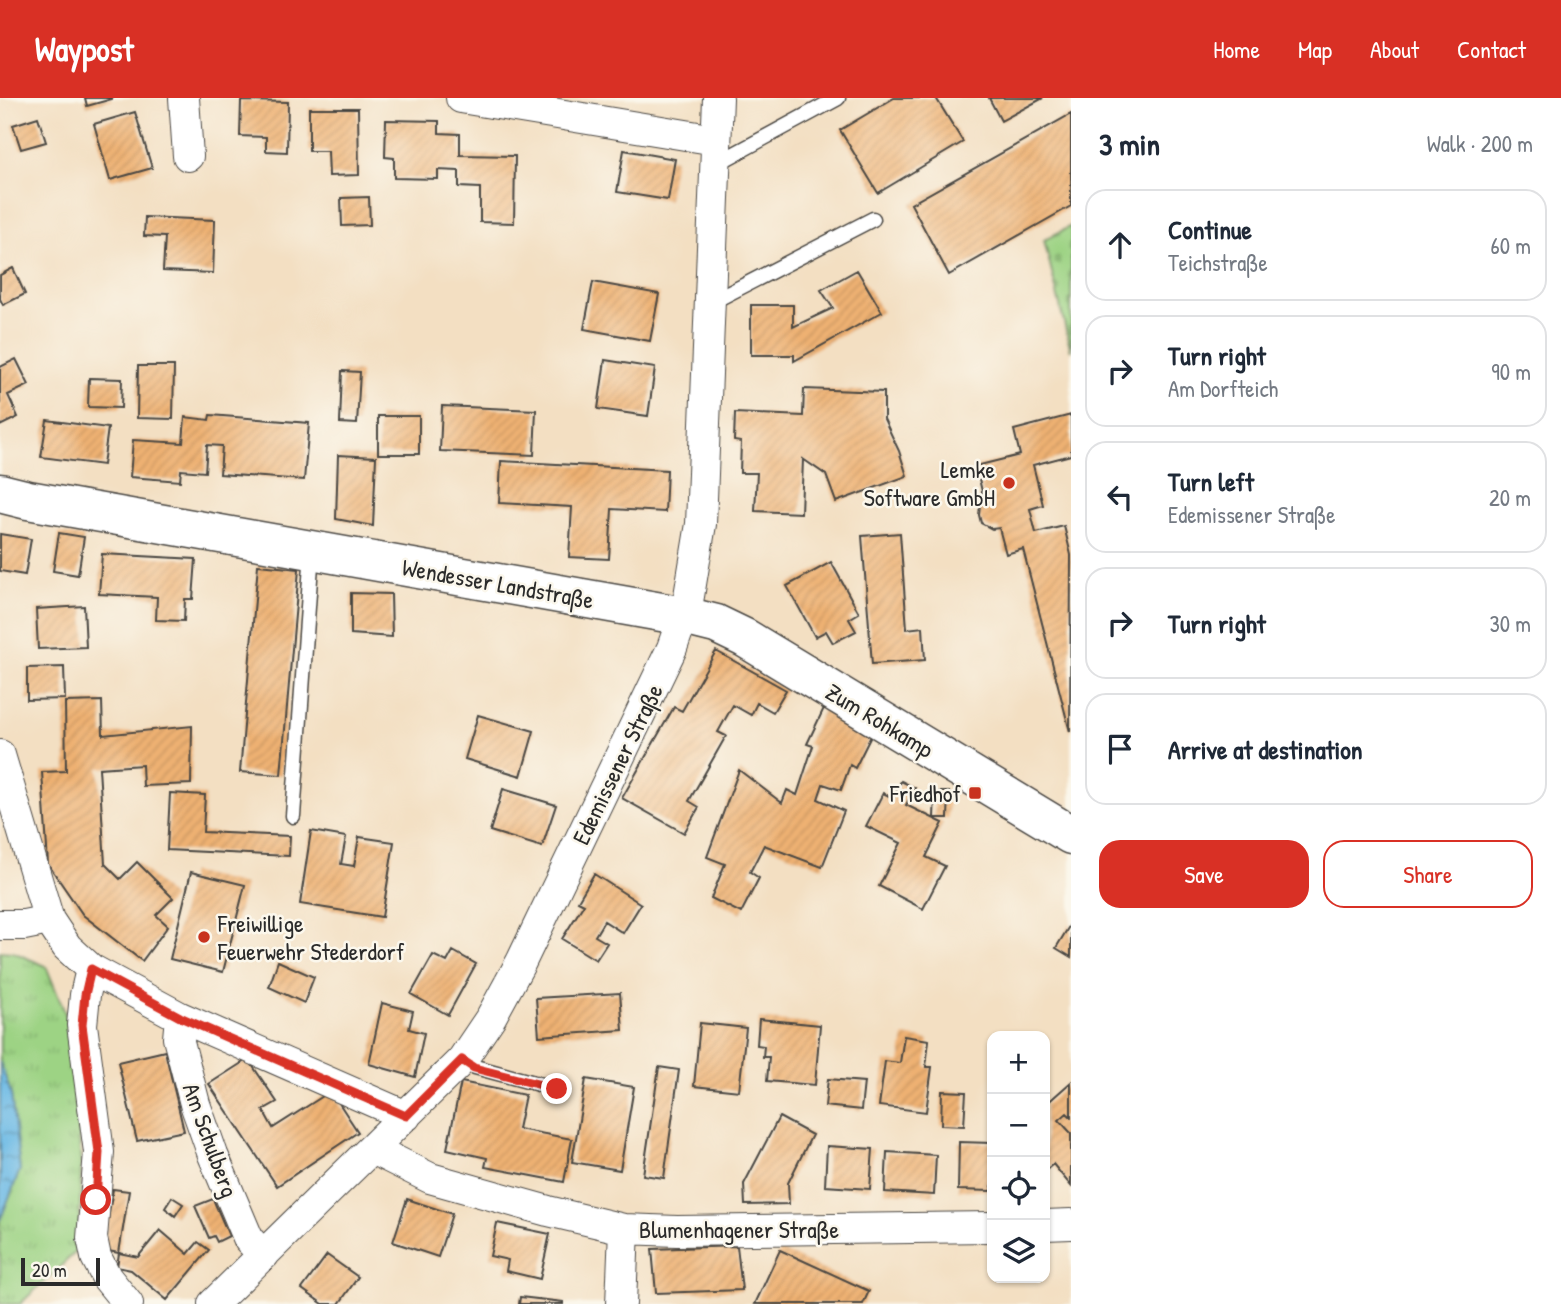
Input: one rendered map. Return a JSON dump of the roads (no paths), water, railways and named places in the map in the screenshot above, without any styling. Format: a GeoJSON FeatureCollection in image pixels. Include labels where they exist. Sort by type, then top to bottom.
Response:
{"type":"FeatureCollection","features":[{"type":"Feature","properties":{"kind":"street"},"geometry":{"type":"LineString","coordinates":[[184,98],[188,156]]}},
{"type":"Feature","properties":{"kind":"street"},"geometry":{"type":"LineString","coordinates":[[461,98],[539,105],[715,152]]}},
{"type":"Feature","properties":{"kind":"street","name":"Edemissener Straße"},"geometry":{"type":"LineString","coordinates":[[228,1299],[264,1255],[462,1060],[491,1017],[522,962],[672,648],[684,616],[693,579],[701,524],[718,98]]}},
{"type":"Feature","properties":{"kind":"street","name":"Wendesser Landstraße"},"geometry":{"type":"LineString","coordinates":[[0,493],[684,616]]}},
{"type":"Feature","properties":{"kind":"street","name":"Zum Rohkamp"},"geometry":{"type":"LineString","coordinates":[[684,616],[716,624],[744,638],[1071,835]]}},
{"type":"Feature","properties":{"kind":"street"},"geometry":{"type":"LineString","coordinates":[[0,755],[49,920],[67,947],[91,969],[180,1017],[406,1116]]}},
{"type":"Feature","properties":{"kind":"street"},"geometry":{"type":"LineString","coordinates":[[0,925],[24,925],[49,920]]}},
{"type":"Feature","properties":{"kind":"street"},"geometry":{"type":"LineString","coordinates":[[91,969],[82,1025],[99,1152],[92,1238],[96,1256],[107,1278],[128,1304]]}},
{"type":"Feature","properties":{"kind":"street","name":"Am Schulberg"},"geometry":{"type":"LineString","coordinates":[[180,1017],[178,1038],[195,1104],[249,1240],[264,1255]]}},
{"type":"Feature","properties":{"kind":"street","name":"Blumenhagener Straße"},"geometry":{"type":"LineString","coordinates":[[372,1149],[430,1178],[624,1229],[677,1231],[987,1227]]}},
{"type":"Feature","properties":{"kind":"street"},"geometry":{"type":"LineString","coordinates":[[1050,1225],[1071,1224]]}},
{"type":"Feature","properties":{"kind":"street"},"geometry":{"type":"LineString","coordinates":[[621,1304],[624,1229]]}},
{"type":"Feature","properties":{"kind":"lane"},"geometry":{"type":"LineString","coordinates":[[715,152],[838,98]]}},
{"type":"Feature","properties":{"kind":"lane"},"geometry":{"type":"LineString","coordinates":[[710,303],[873,219]]}},
{"type":"Feature","properties":{"kind":"lane"},"geometry":{"type":"LineString","coordinates":[[293,816],[313,549]]}},
{"type":"Feature","properties":{"kind":"lane"},"geometry":{"type":"LineString","coordinates":[[462,1060],[474,1068],[557,1089]]}},
{"type":"Feature","properties":{"kind":"water"},"geometry":{"type":"Polygon","coordinates":[[[0,1062],[11,1093],[20,1170],[0,1221],[0,1062]]]}},
{"type":"Feature","properties":{"kind":"place","name":"Lemke Software GmbH"},"geometry":{"type":"Point","coordinates":[1009,483]}},
{"type":"Feature","properties":{"kind":"place","name":"Friedhof"},"geometry":{"type":"Point","coordinates":[975,793]}},
{"type":"Feature","properties":{"kind":"place","name":"Freiwillige Feuerwehr Stederdorf"},"geometry":{"type":"Point","coordinates":[204,937]}}]}
